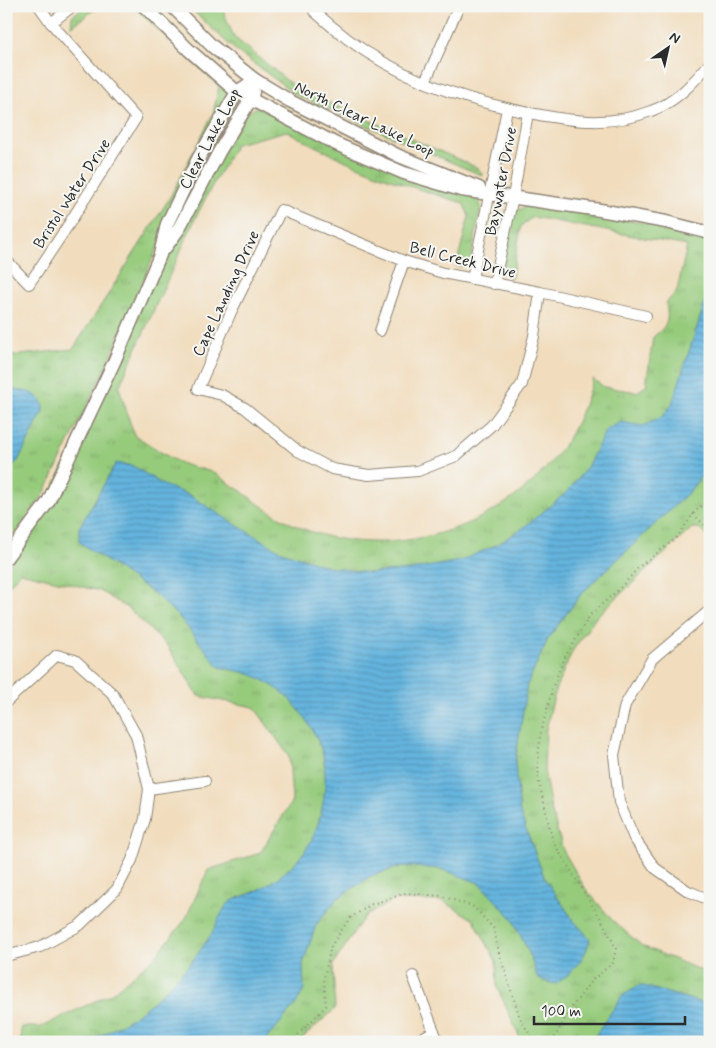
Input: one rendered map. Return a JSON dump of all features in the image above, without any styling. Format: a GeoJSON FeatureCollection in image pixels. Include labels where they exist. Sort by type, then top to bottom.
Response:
{"type":"FeatureCollection","features":[{"type":"Feature","properties":{"kind":"street"},"geometry":{"type":"LineString","coordinates":[[38,6],[51,23],[73,6]]}},
{"type":"Feature","properties":{"kind":"street","name":"North Clear Lake Loop"},"geometry":{"type":"LineString","coordinates":[[144,6],[189,50],[238,92],[336,144],[404,173],[461,190],[657,220],[710,234]]}},
{"type":"Feature","properties":{"kind":"street","name":"North Clear Lake Loop"},"geometry":{"type":"LineString","coordinates":[[172,6],[212,46],[255,80],[290,101],[390,151],[490,193]]}},
{"type":"Feature","properties":{"kind":"street"},"geometry":{"type":"LineString","coordinates":[[425,82],[459,6]]}},
{"type":"Feature","properties":{"kind":"street"},"geometry":{"type":"LineString","coordinates":[[314,11],[350,41],[389,65],[425,82],[468,98],[507,109],[572,121],[597,122],[652,111],[675,98],[710,64]]}},
{"type":"Feature","properties":{"kind":"street","name":"Bristol Water Drive"},"geometry":{"type":"LineString","coordinates":[[6,260],[29,284],[136,118],[51,23]]}},
{"type":"Feature","properties":{"kind":"street","name":"Clear Lake Loop"},"geometry":{"type":"LineString","coordinates":[[6,558],[48,502],[114,362],[160,255],[168,224],[194,167],[238,92],[255,80]]}},
{"type":"Feature","properties":{"kind":"street","name":"Clear Lake Loop"},"geometry":{"type":"LineString","coordinates":[[160,255],[178,230],[218,152],[251,99],[255,80]]}},
{"type":"Feature","properties":{"kind":"street","name":"Baywater Drive"},"geometry":{"type":"LineString","coordinates":[[472,279],[507,109]]}},
{"type":"Feature","properties":{"kind":"street","name":"Baywater Drive"},"geometry":{"type":"LineString","coordinates":[[494,284],[513,197],[528,113]]}},
{"type":"Feature","properties":{"kind":"street","name":"Bell Creek Drive"},"geometry":{"type":"LineString","coordinates":[[280,210],[404,260],[444,273],[646,316]]}},
{"type":"Feature","properties":{"kind":"street","name":"Cape Landing Drive"},"geometry":{"type":"LineString","coordinates":[[280,210],[230,312],[198,389],[222,395],[245,408],[298,451],[332,469],[369,475],[418,471],[456,456],[492,425],[522,384],[534,336],[540,292]]}},
{"type":"Feature","properties":{"kind":"street"},"geometry":{"type":"LineString","coordinates":[[380,331],[404,260]]}},
{"type":"Feature","properties":{"kind":"street"},"geometry":{"type":"LineString","coordinates":[[710,610],[652,659],[625,705],[614,755],[619,802],[634,838],[655,868],[688,891],[710,900]]}},
{"type":"Feature","properties":{"kind":"street"},"geometry":{"type":"LineString","coordinates":[[6,702],[56,656],[74,660],[113,694],[136,735],[149,789],[145,819],[132,860],[117,889],[80,925],[40,947],[6,956]]}},
{"type":"Feature","properties":{"kind":"street"},"geometry":{"type":"LineString","coordinates":[[149,789],[205,781]]}},
{"type":"Feature","properties":{"kind":"street"},"geometry":{"type":"LineString","coordinates":[[413,976],[438,1042]]}},
{"type":"Feature","properties":{"kind":"street"},"geometry":{"type":"LineString","coordinates":[[415,1042],[434,1030]]}},
{"type":"Feature","properties":{"kind":"path"},"geometry":{"type":"LineString","coordinates":[[552,1042],[570,1010],[591,981],[613,963],[616,948],[601,919],[553,842],[539,782],[538,762],[540,736],[552,686],[564,659],[590,615],[620,588],[640,566],[678,536],[693,514],[710,498]]}},
{"type":"Feature","properties":{"kind":"path"},"geometry":{"type":"LineString","coordinates":[[693,514],[710,530]]}},
{"type":"Feature","properties":{"kind":"path"},"geometry":{"type":"LineString","coordinates":[[291,1042],[326,1006],[324,978],[331,946],[350,918],[372,904],[406,893],[442,896],[474,906],[494,929],[499,953],[520,1018],[534,1042]]}},
{"type":"Feature","properties":{"kind":"green space"},"geometry":{"type":"Polygon","coordinates":[[[85,6],[99,6],[71,27],[72,16],[85,6]]]}},
{"type":"Feature","properties":{"kind":"green space"},"geometry":{"type":"Polygon","coordinates":[[[133,6],[144,6],[236,92],[157,249],[104,371],[44,494],[6,547],[6,354],[11,356],[73,349],[169,199],[213,114],[219,86],[133,6]]]}},
{"type":"Feature","properties":{"kind":"green space"},"geometry":{"type":"Polygon","coordinates":[[[188,6],[221,6],[234,37],[296,88],[478,168],[483,176],[298,96],[235,50],[188,6]]]}},
{"type":"Feature","properties":{"kind":"green space"},"geometry":{"type":"Polygon","coordinates":[[[257,107],[478,199],[481,206],[471,259],[467,265],[456,266],[469,216],[463,203],[351,163],[287,131],[236,144],[212,186],[196,217],[119,387],[134,435],[177,461],[216,474],[274,514],[309,531],[343,540],[379,542],[414,539],[449,530],[482,517],[512,498],[539,475],[562,448],[584,406],[593,379],[604,387],[637,392],[646,386],[653,337],[666,323],[666,303],[677,291],[687,246],[533,217],[521,226],[512,278],[502,272],[513,212],[530,205],[662,226],[710,239],[710,508],[705,514],[704,522],[710,527],[710,539],[699,528],[692,528],[597,616],[573,650],[556,688],[546,729],[544,770],[551,809],[563,850],[585,888],[612,920],[642,946],[710,974],[710,1042],[522,1042],[497,987],[496,961],[474,920],[443,901],[394,900],[364,917],[333,965],[335,1009],[298,1042],[21,1042],[21,1027],[41,1027],[110,994],[153,959],[185,920],[208,870],[260,853],[292,801],[289,756],[254,707],[198,696],[168,647],[130,610],[100,591],[20,572],[6,589],[6,570],[33,530],[163,262],[219,156],[247,113],[257,107]]]}},
{"type":"Feature","properties":{"kind":"water"},"geometry":{"type":"Polygon","coordinates":[[[710,287],[710,465],[689,492],[582,593],[548,639],[527,685],[515,763],[520,813],[545,879],[574,921],[590,939],[578,964],[556,984],[538,979],[529,953],[512,918],[479,883],[441,869],[403,866],[371,876],[337,899],[316,925],[303,964],[304,990],[296,1004],[264,1042],[84,1042],[123,1024],[157,998],[173,983],[200,950],[229,903],[256,891],[282,875],[301,856],[308,846],[319,821],[325,781],[323,755],[316,738],[299,710],[286,695],[255,676],[219,667],[180,618],[156,595],[79,542],[79,528],[116,463],[133,466],[163,485],[189,495],[279,550],[329,567],[370,573],[410,570],[460,561],[496,545],[523,528],[567,492],[587,467],[606,430],[621,422],[643,426],[662,417],[672,404],[710,287]]]}},
{"type":"Feature","properties":{"kind":"water"},"geometry":{"type":"Polygon","coordinates":[[[6,389],[28,392],[36,396],[44,406],[42,414],[18,461],[9,468],[6,467],[6,389]]]}},
{"type":"Feature","properties":{"kind":"water"},"geometry":{"type":"Polygon","coordinates":[[[640,985],[710,1005],[710,1042],[591,1042],[622,996],[640,985]]]}}]}
